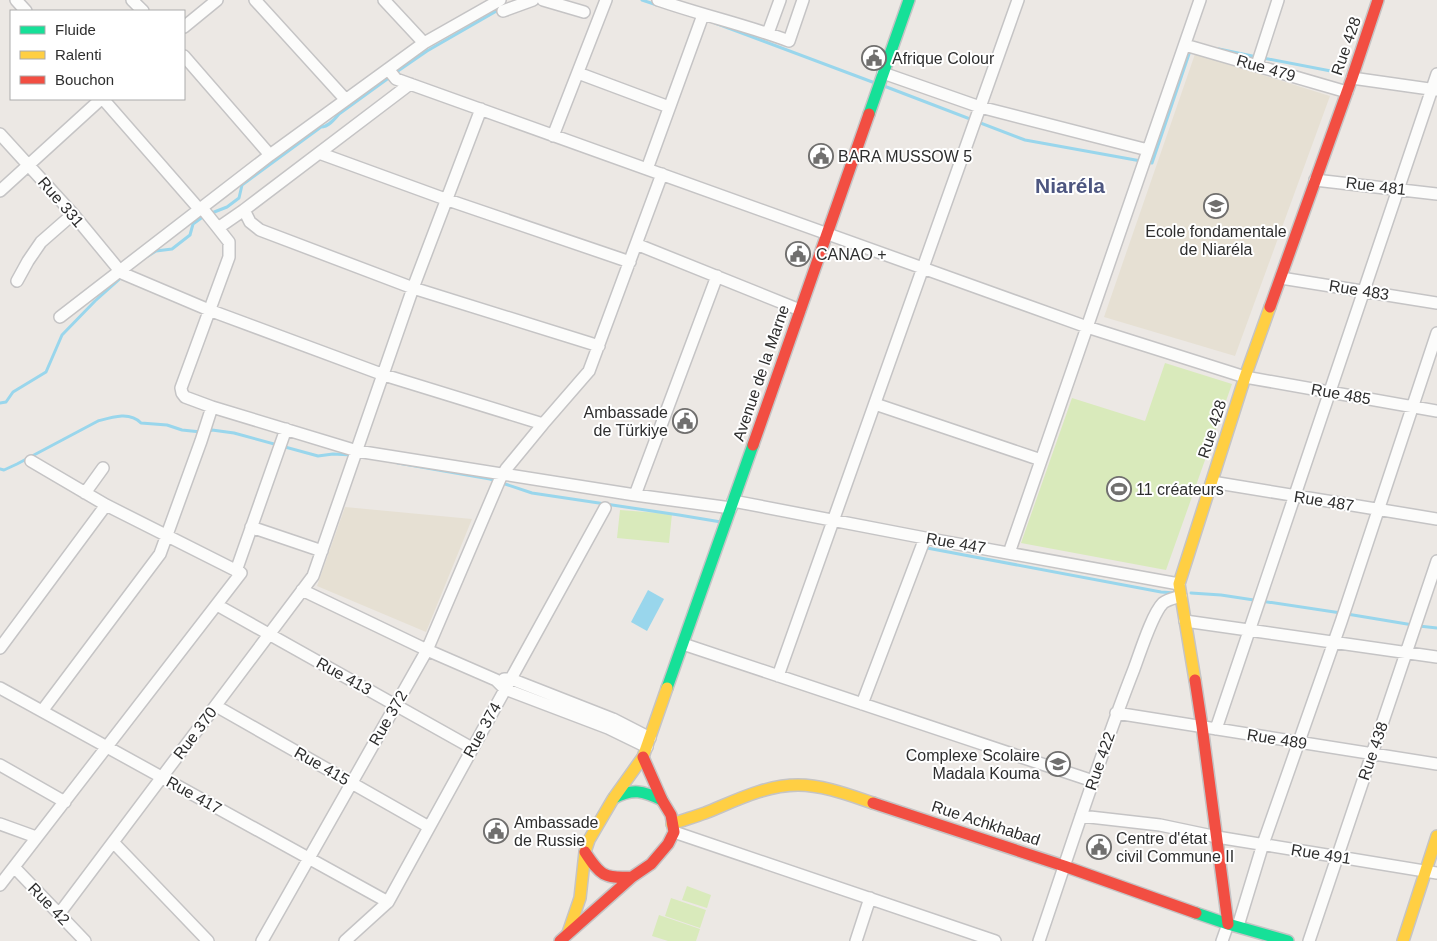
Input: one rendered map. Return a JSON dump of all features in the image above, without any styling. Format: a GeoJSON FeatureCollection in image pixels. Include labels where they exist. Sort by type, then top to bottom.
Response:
{"type":"FeatureCollection","features":[{"type":"Feature","properties":{"kind":"street"},"geometry":{"type":"LineString","coordinates":[[16,0],[25,10]]}},
{"type":"Feature","properties":{"kind":"street"},"geometry":{"type":"LineString","coordinates":[[132,0],[142,10]]}},
{"type":"Feature","properties":{"kind":"street"},"geometry":{"type":"LineString","coordinates":[[185,27],[217,0]]}},
{"type":"Feature","properties":{"kind":"street"},"geometry":{"type":"LineString","coordinates":[[255,0],[346,100]]}},
{"type":"Feature","properties":{"kind":"street"},"geometry":{"type":"LineString","coordinates":[[384,0],[424,43]]}},
{"type":"Feature","properties":{"kind":"street"},"geometry":{"type":"LineString","coordinates":[[60,317],[122,273],[270,155],[346,100],[392,74],[424,43],[502,5],[533,0]]}},
{"type":"Feature","properties":{"kind":"street"},"geometry":{"type":"LineString","coordinates":[[543,0],[584,12]]}},
{"type":"Feature","properties":{"kind":"street"},"geometry":{"type":"LineString","coordinates":[[554,136],[606,0]]}},
{"type":"Feature","properties":{"kind":"street"},"geometry":{"type":"LineString","coordinates":[[658,0],[789,40],[803,0]]}},
{"type":"Feature","properties":{"kind":"street"},"geometry":{"type":"LineString","coordinates":[[690,11],[694,0]]}},
{"type":"Feature","properties":{"kind":"street"},"geometry":{"type":"LineString","coordinates":[[768,33],[780,0]]}},
{"type":"Feature","properties":{"kind":"street","name":"Avenue de la Marne"},"geometry":{"type":"LineString","coordinates":[[613,799],[647,747],[909,0]]}},
{"type":"Feature","properties":{"kind":"street"},"geometry":{"type":"LineString","coordinates":[[778,676],[1018,0]]}},
{"type":"Feature","properties":{"kind":"street"},"geometry":{"type":"LineString","coordinates":[[1009,553],[1200,0]]}},
{"type":"Feature","properties":{"kind":"street"},"geometry":{"type":"LineString","coordinates":[[1257,65],[1278,0]]}},
{"type":"Feature","properties":{"kind":"street","name":"Rue 428"},"geometry":{"type":"LineString","coordinates":[[1222,941],[1233,925],[1217,837],[1202,726],[1179,584],[1245,377],[1378,0]]}},
{"type":"Feature","properties":{"kind":"street"},"geometry":{"type":"LineString","coordinates":[[647,169],[703,15]]}},
{"type":"Feature","properties":{"kind":"street","name":"Rue 479"},"geometry":{"type":"LineString","coordinates":[[1185,45],[1347,92]]}},
{"type":"Feature","properties":{"kind":"street"},"geometry":{"type":"LineString","coordinates":[[185,57],[270,155]]}},
{"type":"Feature","properties":{"kind":"street"},"geometry":{"type":"LineString","coordinates":[[578,73],[670,107]]}},
{"type":"Feature","properties":{"kind":"street","name":"Rue 485"},"geometry":{"type":"LineString","coordinates":[[392,74],[410,84],[481,110],[1087,327],[1245,377],[1437,411]]}},
{"type":"Feature","properties":{"kind":"street"},"geometry":{"type":"LineString","coordinates":[[883,74],[980,106],[1148,150]]}},
{"type":"Feature","properties":{"kind":"street"},"geometry":{"type":"LineString","coordinates":[[1216,729],[1398,189],[1434,90],[1437,74]]}},
{"type":"Feature","properties":{"kind":"street"},"geometry":{"type":"LineString","coordinates":[[1352,78],[1434,90]]}},
{"type":"Feature","properties":{"kind":"street"},"geometry":{"type":"LineString","coordinates":[[218,228],[410,84]]}},
{"type":"Feature","properties":{"kind":"street"},"geometry":{"type":"LineString","coordinates":[[0,191],[101,100]]}},
{"type":"Feature","properties":{"kind":"street","name":"Rue 447"},"geometry":{"type":"LineString","coordinates":[[103,100],[229,242],[228,257],[180,388],[185,397],[357,451],[500,480],[732,505],[834,520],[1179,584]]}},
{"type":"Feature","properties":{"kind":"street","name":"Rue 370"},"geometry":{"type":"LineString","coordinates":[[59,914],[313,576],[413,288],[481,110]]}},
{"type":"Feature","properties":{"kind":"street","name":"Rue 331"},"geometry":{"type":"LineString","coordinates":[[0,134],[73,214],[122,273]]}},
{"type":"Feature","properties":{"kind":"street"},"geometry":{"type":"LineString","coordinates":[[319,153],[448,200],[630,262]]}},
{"type":"Feature","properties":{"kind":"street","name":"Rue 372"},"geometry":{"type":"LineString","coordinates":[[262,941],[427,650],[500,480],[543,424],[589,372],[662,174]]}},
{"type":"Feature","properties":{"kind":"street","name":"Rue 481"},"geometry":{"type":"LineString","coordinates":[[1315,180],[1437,194]]}},
{"type":"Feature","properties":{"kind":"street"},"geometry":{"type":"LineString","coordinates":[[244,210],[250,222],[260,230],[413,288],[598,346]]}},
{"type":"Feature","properties":{"kind":"street"},"geometry":{"type":"LineString","coordinates":[[17,281],[41,242],[73,214]]}},
{"type":"Feature","properties":{"kind":"street"},"geometry":{"type":"LineString","coordinates":[[636,244],[800,310]]}},
{"type":"Feature","properties":{"kind":"street"},"geometry":{"type":"LineString","coordinates":[[122,273],[209,310],[384,375],[543,424]]}},
{"type":"Feature","properties":{"kind":"street"},"geometry":{"type":"LineString","coordinates":[[635,495],[717,276]]}},
{"type":"Feature","properties":{"kind":"street","name":"Rue 483"},"geometry":{"type":"LineString","coordinates":[[1281,278],[1437,303]]}},
{"type":"Feature","properties":{"kind":"street"},"geometry":{"type":"LineString","coordinates":[[1233,925],[1334,643],[1437,334]]}},
{"type":"Feature","properties":{"kind":"street"},"geometry":{"type":"LineString","coordinates":[[875,404],[1041,460]]}},
{"type":"Feature","properties":{"kind":"street"},"geometry":{"type":"LineString","coordinates":[[42,711],[160,554],[212,407]]}},
{"type":"Feature","properties":{"kind":"street"},"geometry":{"type":"LineString","coordinates":[[236,571],[286,429]]}},
{"type":"Feature","properties":{"kind":"street"},"geometry":{"type":"LineString","coordinates":[[0,885],[242,573],[106,504],[31,461]]}},
{"type":"Feature","properties":{"kind":"street"},"geometry":{"type":"LineString","coordinates":[[86,493],[103,468]]}},
{"type":"Feature","properties":{"kind":"street","name":"Rue 487"},"geometry":{"type":"LineString","coordinates":[[1212,482],[1437,519]]}},
{"type":"Feature","properties":{"kind":"street"},"geometry":{"type":"LineString","coordinates":[[0,648],[106,504]]}},
{"type":"Feature","properties":{"kind":"street","name":"Rue 374"},"geometry":{"type":"LineString","coordinates":[[345,941],[388,902],[605,508]]}},
{"type":"Feature","properties":{"kind":"street"},"geometry":{"type":"LineString","coordinates":[[251,527],[322,551]]}},
{"type":"Feature","properties":{"kind":"street"},"geometry":{"type":"LineString","coordinates":[[862,704],[925,538]]}},
{"type":"Feature","properties":{"kind":"street","name":"Rue 438"},"geometry":{"type":"LineString","coordinates":[[1309,941],[1437,562]]}},
{"type":"Feature","properties":{"kind":"street"},"geometry":{"type":"LineString","coordinates":[[302,590],[427,650],[496,680],[505,689],[608,728],[647,747]]}},
{"type":"Feature","properties":{"kind":"street","name":"Rue 422"},"geometry":{"type":"LineString","coordinates":[[1039,941],[1116,713],[1156,614],[1168,600],[1181,596]]}},
{"type":"Feature","properties":{"kind":"street","name":"Rue 413"},"geometry":{"type":"LineString","coordinates":[[217,605],[472,748]]}},
{"type":"Feature","properties":{"kind":"street"},"geometry":{"type":"LineString","coordinates":[[1185,621],[1437,657]]}},
{"type":"Feature","properties":{"kind":"street"},"geometry":{"type":"LineString","coordinates":[[683,644],[1093,781]]}},
{"type":"Feature","properties":{"kind":"street"},"geometry":{"type":"LineString","coordinates":[[496,680],[510,679],[613,719],[647,747],[662,800],[670,815],[673,828],[668,844],[651,864],[632,877],[564,937]]}},
{"type":"Feature","properties":{"kind":"street","name":"Rue 417"},"geometry":{"type":"LineString","coordinates":[[0,688],[388,902]]}},
{"type":"Feature","properties":{"kind":"street","name":"Rue 415"},"geometry":{"type":"LineString","coordinates":[[216,706],[429,827]]}},
{"type":"Feature","properties":{"kind":"street","name":"Rue 489"},"geometry":{"type":"LineString","coordinates":[[1116,713],[1437,764]]}},
{"type":"Feature","properties":{"kind":"street"},"geometry":{"type":"LineString","coordinates":[[0,765],[65,802]]}},
{"type":"Feature","properties":{"kind":"street","name":"Rue Achkhabad"},"geometry":{"type":"LineString","coordinates":[[673,828],[741,797],[757,792],[798,785],[843,793],[1064,866],[1233,925],[1288,941]]}},
{"type":"Feature","properties":{"kind":"street"},"geometry":{"type":"LineString","coordinates":[[564,937],[580,898],[588,840],[613,799],[622,794],[637,790],[662,800]]}},
{"type":"Feature","properties":{"kind":"street","name":"Rue 491"},"geometry":{"type":"LineString","coordinates":[[1081,816],[1160,826],[1431,872]]}},
{"type":"Feature","properties":{"kind":"street"},"geometry":{"type":"LineString","coordinates":[[0,824],[36,837]]}},
{"type":"Feature","properties":{"kind":"street"},"geometry":{"type":"LineString","coordinates":[[673,828],[995,941]]}},
{"type":"Feature","properties":{"kind":"street"},"geometry":{"type":"LineString","coordinates":[[1403,941],[1431,872],[1437,836]]}},
{"type":"Feature","properties":{"kind":"street"},"geometry":{"type":"LineString","coordinates":[[113,842],[208,941]]}},
{"type":"Feature","properties":{"kind":"street"},"geometry":{"type":"LineString","coordinates":[[585,852],[601,874],[613,879],[632,877]]}},
{"type":"Feature","properties":{"kind":"street","name":"Rue 42"},"geometry":{"type":"LineString","coordinates":[[14,866],[85,941]]}},
{"type":"Feature","properties":{"kind":"street"},"geometry":{"type":"LineString","coordinates":[[856,941],[870,898]]}},
{"type":"Feature","properties":{"kind":"shaded area","name":"Ecole fondamentale de Niaréla"},"geometry":{"type":"Polygon","coordinates":[[[1195,54],[1330,96],[1235,356],[1104,317],[1195,54]]]}},
{"type":"Feature","properties":{"kind":"shaded area"},"geometry":{"type":"Polygon","coordinates":[[[345,507],[472,519],[426,632],[317,586],[345,507]]]}},
{"type":"Feature","properties":{"kind":"green space"},"geometry":{"type":"Polygon","coordinates":[[[1165,363],[1232,384],[1166,570],[1021,543],[1072,398],[1145,421],[1165,363]]]}},
{"type":"Feature","properties":{"kind":"green space"},"geometry":{"type":"Polygon","coordinates":[[[620,510],[672,514],[669,543],[617,538],[620,510]]]}},
{"type":"Feature","properties":{"kind":"green space"},"geometry":{"type":"Polygon","coordinates":[[[687,886],[711,895],[707,908],[682,900],[687,886]]]}},
{"type":"Feature","properties":{"kind":"green space"},"geometry":{"type":"Polygon","coordinates":[[[671,898],[706,910],[700,928],[665,916],[671,898]]]}},
{"type":"Feature","properties":{"kind":"green space"},"geometry":{"type":"Polygon","coordinates":[[[659,915],[700,929],[696,941],[668,941],[652,936],[659,915]]]}},
{"type":"Feature","properties":{"kind":"water"},"geometry":{"type":"Polygon","coordinates":[[[648,590],[664,599],[647,631],[631,622],[648,590]]]}},
{"type":"Feature","properties":{"kind":"waterway"},"geometry":{"type":"LineString","coordinates":[[642,0],[657,5]]}},
{"type":"Feature","properties":{"kind":"waterway"},"geometry":{"type":"LineString","coordinates":[[395,73],[427,51],[500,9]]}},
{"type":"Feature","properties":{"kind":"waterway"},"geometry":{"type":"LineString","coordinates":[[715,23],[875,83]]}},
{"type":"Feature","properties":{"kind":"waterway"},"geometry":{"type":"LineString","coordinates":[[1147,162],[1152,163],[1191,48]]}},
{"type":"Feature","properties":{"kind":"waterway"},"geometry":{"type":"LineString","coordinates":[[1219,49],[1257,57]]}},
{"type":"Feature","properties":{"kind":"waterway"},"geometry":{"type":"LineString","coordinates":[[1263,58],[1336,72]]}},
{"type":"Feature","properties":{"kind":"waterway"},"geometry":{"type":"LineString","coordinates":[[148,256],[156,251],[172,249],[190,235],[193,224],[204,216],[227,207],[239,198],[242,185],[321,127],[333,121],[339,114],[390,77]]}},
{"type":"Feature","properties":{"kind":"waterway"},"geometry":{"type":"LineString","coordinates":[[884,86],[1025,140],[1141,161]]}},
{"type":"Feature","properties":{"kind":"waterway"},"geometry":{"type":"LineString","coordinates":[[0,403],[6,402],[13,392],[46,372],[62,335],[123,276]]}},
{"type":"Feature","properties":{"kind":"waterway"},"geometry":{"type":"LineString","coordinates":[[0,469],[4,470],[17,464],[98,421],[115,417],[132,417],[141,423],[167,425],[182,430],[201,432]]}},
{"type":"Feature","properties":{"kind":"waterway"},"geometry":{"type":"LineString","coordinates":[[207,432],[212,430],[234,433],[318,456],[333,454],[352,455]]}},
{"type":"Feature","properties":{"kind":"waterway"},"geometry":{"type":"LineString","coordinates":[[398,463],[490,479],[532,493],[721,522]]}},
{"type":"Feature","properties":{"kind":"waterway"},"geometry":{"type":"LineString","coordinates":[[927,548],[1161,592],[1175,593]]}},
{"type":"Feature","properties":{"kind":"waterway"},"geometry":{"type":"LineString","coordinates":[[1191,593],[1221,595],[1341,613]]}},
{"type":"Feature","properties":{"kind":"waterway"},"geometry":{"type":"LineString","coordinates":[[1347,614],[1413,625]]}},
{"type":"Feature","properties":{"kind":"waterway"},"geometry":{"type":"LineString","coordinates":[[1419,626],[1437,628]]}},
{"type":"Feature","properties":{"kind":"traffic: fast"},"geometry":{"type":"LineString","coordinates":[[869,114],[909,0]]}},
{"type":"Feature","properties":{"kind":"traffic: fast"},"geometry":{"type":"LineString","coordinates":[[667,688],[753,445]]}},
{"type":"Feature","properties":{"kind":"traffic: fast"},"geometry":{"type":"LineString","coordinates":[[614,798],[627,793],[638,792],[649,794],[662,800]]}},
{"type":"Feature","properties":{"kind":"traffic: fast"},"geometry":{"type":"LineString","coordinates":[[1196,913],[1288,941]]}},
{"type":"Feature","properties":{"kind":"traffic: slow"},"geometry":{"type":"LineString","coordinates":[[1195,680],[1179,584],[1245,377],[1270,307]]}},
{"type":"Feature","properties":{"kind":"traffic: slow"},"geometry":{"type":"LineString","coordinates":[[568,933],[580,898],[585,852],[589,840],[613,799],[643,757],[667,688]]}},
{"type":"Feature","properties":{"kind":"traffic: slow"},"geometry":{"type":"LineString","coordinates":[[672,824],[705,813],[750,794],[786,786],[807,785],[836,791],[873,803]]}},
{"type":"Feature","properties":{"kind":"traffic: slow"},"geometry":{"type":"LineString","coordinates":[[1403,941],[1437,836]]}},
{"type":"Feature","properties":{"kind":"traffic: jam"},"geometry":{"type":"LineString","coordinates":[[1270,307],[1378,0]]}},
{"type":"Feature","properties":{"kind":"traffic: jam"},"geometry":{"type":"LineString","coordinates":[[753,445],[869,114]]}},
{"type":"Feature","properties":{"kind":"traffic: jam"},"geometry":{"type":"LineString","coordinates":[[1195,680],[1228,924]]}},
{"type":"Feature","properties":{"kind":"traffic: jam"},"geometry":{"type":"LineString","coordinates":[[560,941],[632,877],[651,864],[668,844],[674,832],[671,815],[662,800],[643,757]]}},
{"type":"Feature","properties":{"kind":"traffic: jam"},"geometry":{"type":"LineString","coordinates":[[873,803],[1064,866],[1196,913]]}},
{"type":"Feature","properties":{"kind":"traffic: jam"},"geometry":{"type":"LineString","coordinates":[[585,852],[599,871],[604,874],[615,877],[632,877]]}},
{"type":"Feature","properties":{"kind":"place","name":"Afrique Colour"},"geometry":{"type":"Point","coordinates":[874,58]}},
{"type":"Feature","properties":{"kind":"place","name":"BARA MUSSOW 5"},"geometry":{"type":"Point","coordinates":[821,156]}},
{"type":"Feature","properties":{"kind":"place","name":"Ecole fondamentale de Niaréla"},"geometry":{"type":"Point","coordinates":[1216,206]}},
{"type":"Feature","properties":{"kind":"place","name":"CANAO +"},"geometry":{"type":"Point","coordinates":[798,254]}},
{"type":"Feature","properties":{"kind":"place","name":"Ambassade de Türkiye"},"geometry":{"type":"Point","coordinates":[685,421]}},
{"type":"Feature","properties":{"kind":"place","name":"11 créateurs"},"geometry":{"type":"Point","coordinates":[1119,489]}},
{"type":"Feature","properties":{"kind":"place","name":"Complexe Scolaire Madala Kouma"},"geometry":{"type":"Point","coordinates":[1058,764]}},
{"type":"Feature","properties":{"kind":"place","name":"Ambassade de Russie"},"geometry":{"type":"Point","coordinates":[496,831]}},
{"type":"Feature","properties":{"kind":"place","name":"Centre d'état civil Commune II"},"geometry":{"type":"Point","coordinates":[1099,847]}},
{"type":"Feature","properties":{"kind":"district","name":"Niaréla"},"geometry":{"type":"Point","coordinates":[1070,185]}}]}
